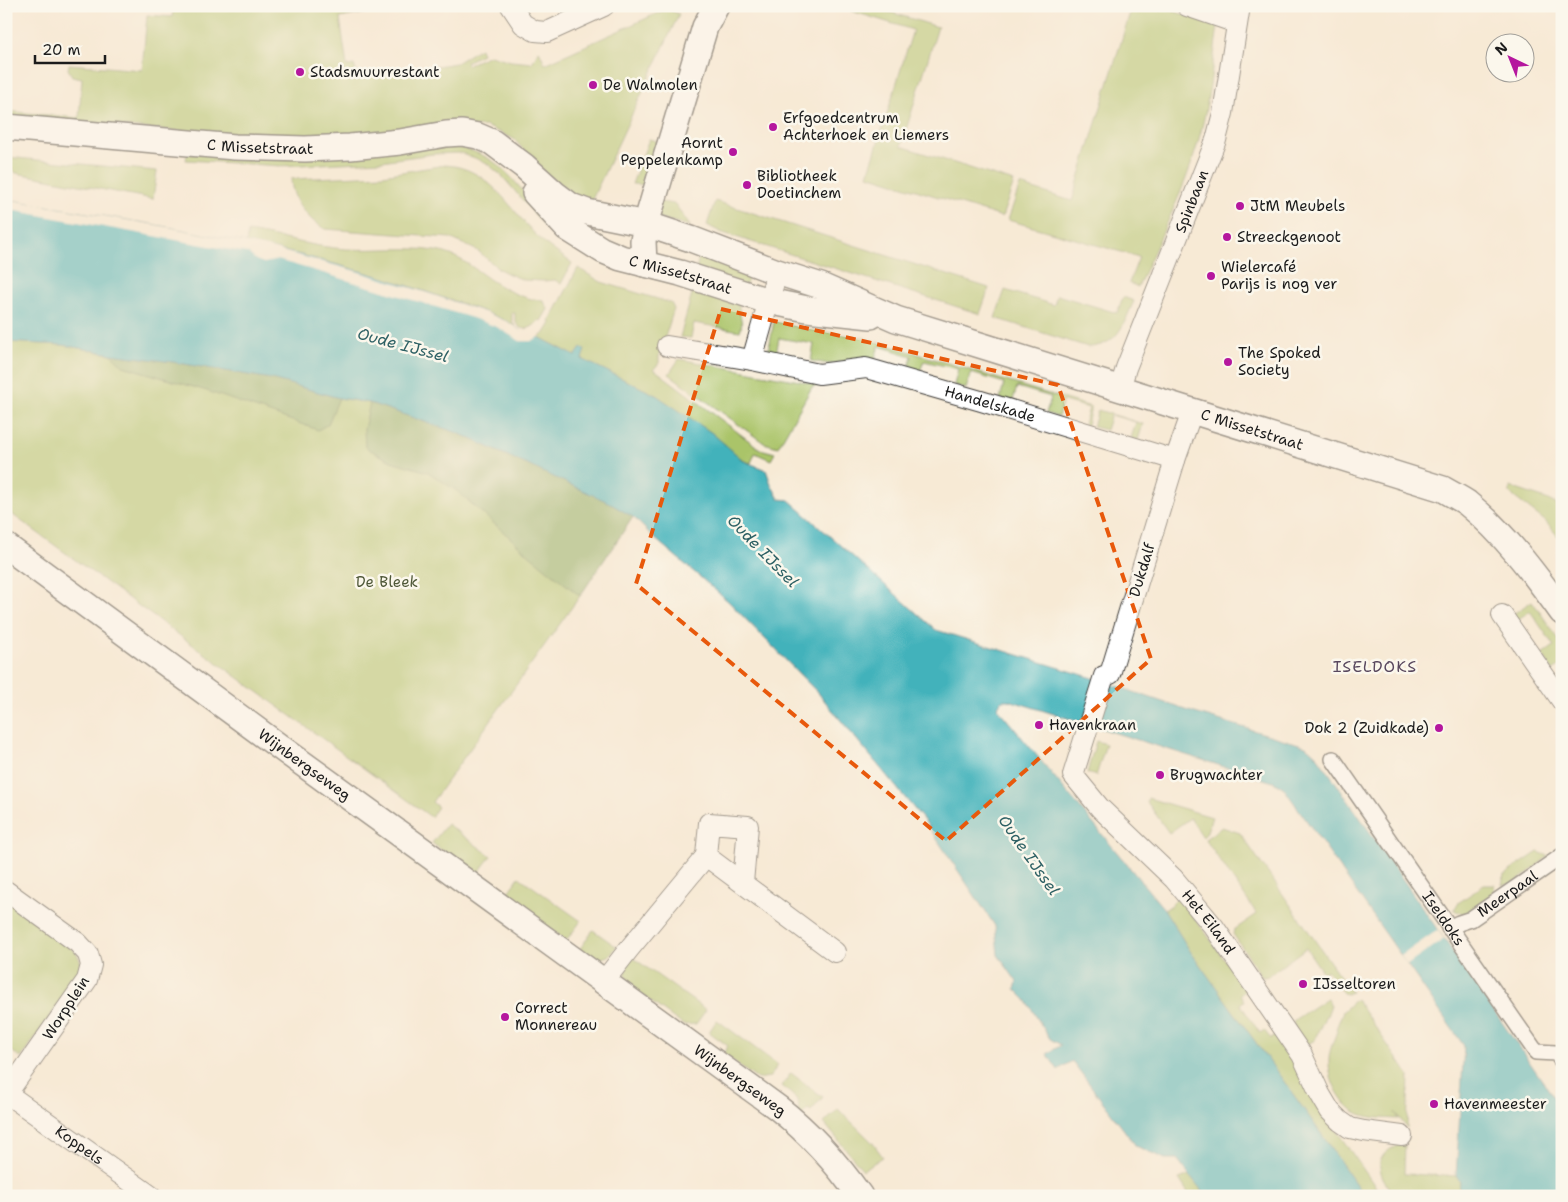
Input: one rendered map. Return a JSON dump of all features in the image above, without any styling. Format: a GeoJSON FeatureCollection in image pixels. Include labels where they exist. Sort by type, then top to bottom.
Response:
{"type":"FeatureCollection","features":[{"type":"Feature","properties":{"kind":"street"},"geometry":{"type":"LineString","coordinates":[[511,6],[523,24],[534,30],[547,32],[604,6]]}},
{"type":"Feature","properties":{"kind":"street"},"geometry":{"type":"LineString","coordinates":[[644,264],[643,240],[646,224],[705,28],[716,6]]}},
{"type":"Feature","properties":{"kind":"street"},"geometry":{"type":"LineString","coordinates":[[1187,6],[1239,15]]}},
{"type":"Feature","properties":{"kind":"street","name":"Spinbaan"},"geometry":{"type":"LineString","coordinates":[[1120,389],[1126,368],[1203,178],[1216,140],[1223,113],[1239,15]]}},
{"type":"Feature","properties":{"kind":"street","name":"C Missetstraat"},"geometry":{"type":"LineString","coordinates":[[6,127],[235,147],[304,149],[400,142],[446,134],[462,133],[478,136],[492,142],[524,166],[571,206],[587,212],[646,224],[821,286],[896,319],[1443,489],[1465,502],[1491,525],[1524,561],[1562,612]]}},
{"type":"Feature","properties":{"kind":"street","name":"C Missetstraat"},"geometry":{"type":"LineString","coordinates":[[507,154],[537,196],[568,228],[602,250],[621,258],[680,273],[768,301],[807,308],[896,319]]}},
{"type":"Feature","properties":{"kind":"street"},"geometry":{"type":"LineString","coordinates":[[752,360],[777,272]]}},
{"type":"Feature","properties":{"kind":"street","name":"Handelskade"},"geometry":{"type":"LineString","coordinates":[[667,346],[752,360],[819,374],[866,368],[1175,460]]}},
{"type":"Feature","properties":{"kind":"street"},"geometry":{"type":"LineString","coordinates":[[1175,460],[1192,412]]}},
{"type":"Feature","properties":{"kind":"street","name":"Dukdalf"},"geometry":{"type":"LineString","coordinates":[[1104,676],[1110,674],[1175,460]]}},
{"type":"Feature","properties":{"kind":"street","name":"Wijnbergseweg"},"geometry":{"type":"LineString","coordinates":[[6,546],[778,1108],[801,1126],[825,1152],[860,1196]]}},
{"type":"Feature","properties":{"kind":"street"},"geometry":{"type":"LineString","coordinates":[[1502,615],[1562,701]]}},
{"type":"Feature","properties":{"kind":"street","name":"Het Eiland"},"geometry":{"type":"LineString","coordinates":[[1104,676],[1073,775],[1100,808],[1174,879],[1214,927],[1302,1056],[1330,1111],[1350,1128],[1402,1136]]}},
{"type":"Feature","properties":{"kind":"street","name":"Iseldoks"},"geometry":{"type":"LineString","coordinates":[[1332,759],[1536,1052],[1556,1053],[1562,1062]]}},
{"type":"Feature","properties":{"kind":"street"},"geometry":{"type":"LineString","coordinates":[[604,981],[706,856],[709,823],[748,826],[743,883]]}},
{"type":"Feature","properties":{"kind":"street"},"geometry":{"type":"LineString","coordinates":[[706,856],[835,952]]}},
{"type":"Feature","properties":{"kind":"street","name":"Meerpaal"},"geometry":{"type":"LineString","coordinates":[[1449,928],[1471,919],[1562,856]]}},
{"type":"Feature","properties":{"kind":"street","name":"Worpplein"},"geometry":{"type":"LineString","coordinates":[[6,891],[78,943],[88,954],[91,966],[87,980],[6,1094]]}},
{"type":"Feature","properties":{"kind":"street","name":"Koppels"},"geometry":{"type":"LineString","coordinates":[[6,1094],[152,1196]]}},
{"type":"Feature","properties":{"kind":"highlighted area"},"geometry":{"type":"Polygon","coordinates":[[[721,309],[1058,385],[1151,659],[946,841],[636,584],[721,309]]]}},
{"type":"Feature","properties":{"kind":"green space"},"geometry":{"type":"Polygon","coordinates":[[[174,6],[400,6],[340,18],[347,66],[354,65],[356,71],[367,77],[456,63],[480,48],[482,54],[466,62],[467,65],[490,55],[511,61],[532,63],[539,50],[545,64],[667,9],[679,14],[589,206],[541,170],[514,139],[486,126],[348,136],[253,137],[6,117],[6,111],[79,118],[82,78],[72,76],[68,69],[69,64],[142,70],[147,15],[172,17],[174,6]]]}},
{"type":"Feature","properties":{"kind":"green space"},"geometry":{"type":"Polygon","coordinates":[[[853,6],[870,6],[938,27],[901,146],[1014,182],[1002,217],[868,175],[913,30],[851,11],[853,6]]]}},
{"type":"Feature","properties":{"kind":"green space"},"geometry":{"type":"Polygon","coordinates":[[[1132,6],[1158,6],[1218,26],[1207,101],[1197,146],[1177,200],[1138,287],[1129,283],[1139,257],[1008,220],[1020,185],[1072,201],[1132,6]]]}},
{"type":"Feature","properties":{"kind":"green space"},"geometry":{"type":"Polygon","coordinates":[[[649,139],[657,141],[661,152],[650,185],[632,184],[649,139]]]}},
{"type":"Feature","properties":{"kind":"green space"},"geometry":{"type":"Polygon","coordinates":[[[451,146],[481,155],[502,168],[543,213],[574,240],[570,246],[544,225],[502,176],[489,165],[461,153],[433,154],[381,161],[281,166],[186,160],[187,154],[451,146]]]}},
{"type":"Feature","properties":{"kind":"green space"},"geometry":{"type":"Polygon","coordinates":[[[6,157],[157,171],[153,199],[16,173],[6,165],[6,157]]]}},
{"type":"Feature","properties":{"kind":"green space"},"geometry":{"type":"Polygon","coordinates":[[[445,165],[461,168],[487,181],[538,237],[572,263],[561,284],[555,280],[524,280],[509,274],[499,269],[478,251],[450,238],[325,229],[312,220],[297,202],[291,179],[383,175],[445,165]]]}},
{"type":"Feature","properties":{"kind":"green space"},"geometry":{"type":"Polygon","coordinates":[[[715,201],[989,288],[980,314],[720,232],[707,225],[715,201]]]}},
{"type":"Feature","properties":{"kind":"green space"},"geometry":{"type":"Polygon","coordinates":[[[660,202],[675,204],[690,226],[656,217],[660,202]]]}},
{"type":"Feature","properties":{"kind":"green space"},"geometry":{"type":"Polygon","coordinates":[[[248,232],[334,248],[421,249],[445,253],[468,264],[510,291],[530,299],[543,300],[548,309],[541,321],[539,320],[526,329],[522,328],[516,324],[515,313],[512,313],[512,321],[515,326],[479,310],[369,273],[246,243],[248,232]]]}},
{"type":"Feature","properties":{"kind":"green space"},"geometry":{"type":"Polygon","coordinates":[[[700,252],[751,271],[745,287],[696,270],[700,252]]]}},
{"type":"Feature","properties":{"kind":"green space"},"geometry":{"type":"Polygon","coordinates":[[[578,268],[601,282],[671,303],[674,309],[659,356],[659,363],[654,369],[760,449],[775,453],[771,460],[755,453],[751,463],[744,461],[656,395],[581,359],[584,350],[575,356],[539,337],[545,333],[551,323],[550,321],[578,268]]]}},
{"type":"Feature","properties":{"kind":"green space"},"geometry":{"type":"Polygon","coordinates":[[[694,287],[740,300],[739,308],[742,323],[740,331],[694,323],[691,338],[680,337],[694,287]]]}},
{"type":"Feature","properties":{"kind":"green space"},"geometry":{"type":"Polygon","coordinates":[[[1005,290],[1054,305],[1057,295],[1117,313],[1123,297],[1134,301],[1123,326],[1113,338],[1098,346],[1088,347],[995,318],[1005,290]]]}},
{"type":"Feature","properties":{"kind":"green space"},"geometry":{"type":"Polygon","coordinates":[[[774,321],[805,329],[862,337],[1091,407],[1087,425],[1084,424],[1089,408],[1063,401],[1058,417],[1046,413],[1051,397],[1017,387],[1012,403],[1000,399],[1004,383],[971,373],[966,389],[954,385],[958,369],[924,361],[919,374],[908,371],[912,356],[879,346],[874,361],[857,359],[829,364],[811,361],[814,344],[779,338],[776,354],[768,353],[774,321]]]}},
{"type":"Feature","properties":{"kind":"green space","name":"De Bleek"},"geometry":{"type":"Polygon","coordinates":[[[6,342],[63,345],[111,354],[173,362],[272,379],[339,398],[370,403],[514,458],[606,501],[633,517],[580,596],[432,802],[438,807],[431,817],[6,510],[6,342]]]}},
{"type":"Feature","properties":{"kind":"green space"},"geometry":{"type":"Polygon","coordinates":[[[111,354],[173,362],[272,379],[339,398],[328,424],[318,430],[207,391],[123,366],[111,354]]]}},
{"type":"Feature","properties":{"kind":"green space"},"geometry":{"type":"Polygon","coordinates":[[[679,359],[822,385],[812,387],[778,447],[764,443],[669,374],[679,359]]]}},
{"type":"Feature","properties":{"kind":"green space"},"geometry":{"type":"Polygon","coordinates":[[[370,403],[458,433],[606,501],[633,517],[580,596],[532,557],[457,491],[428,472],[391,461],[365,447],[364,429],[370,403]]]}},
{"type":"Feature","properties":{"kind":"green space"},"geometry":{"type":"Polygon","coordinates":[[[1098,410],[1143,424],[1138,440],[1131,438],[1136,422],[1111,415],[1106,430],[1093,427],[1098,410]]]}},
{"type":"Feature","properties":{"kind":"green space"},"geometry":{"type":"Polygon","coordinates":[[[1510,487],[1546,499],[1562,507],[1562,541],[1545,521],[1510,494],[1510,487]]]}},
{"type":"Feature","properties":{"kind":"green space"},"geometry":{"type":"Polygon","coordinates":[[[1532,601],[1562,644],[1562,665],[1553,671],[1542,655],[1554,646],[1530,611],[1517,620],[1513,614],[1532,601]]]}},
{"type":"Feature","properties":{"kind":"green space"},"geometry":{"type":"Polygon","coordinates":[[[1096,741],[1106,744],[1096,776],[1087,773],[1096,741]]]}},
{"type":"Feature","properties":{"kind":"green space"},"geometry":{"type":"Polygon","coordinates":[[[1148,798],[1212,817],[1206,834],[1203,837],[1190,818],[1169,833],[1147,802],[1148,798]]]}},
{"type":"Feature","properties":{"kind":"green space"},"geometry":{"type":"Polygon","coordinates":[[[447,824],[491,856],[476,876],[432,843],[447,824]]]}},
{"type":"Feature","properties":{"kind":"green space"},"geometry":{"type":"Polygon","coordinates":[[[1222,827],[1240,833],[1351,992],[1343,993],[1327,970],[1323,973],[1306,948],[1268,976],[1261,975],[1233,934],[1234,930],[1257,914],[1205,839],[1222,827]]]}},
{"type":"Feature","properties":{"kind":"green space"},"geometry":{"type":"Polygon","coordinates":[[[1538,852],[1549,856],[1514,884],[1502,885],[1504,875],[1538,852]]]}},
{"type":"Feature","properties":{"kind":"green space"},"geometry":{"type":"Polygon","coordinates":[[[519,877],[581,921],[566,941],[505,896],[519,877]]]}},
{"type":"Feature","properties":{"kind":"green space"},"geometry":{"type":"Polygon","coordinates":[[[1484,885],[1495,885],[1493,893],[1465,915],[1454,910],[1458,903],[1484,885]]]}},
{"type":"Feature","properties":{"kind":"green space"},"geometry":{"type":"Polygon","coordinates":[[[1178,898],[1205,932],[1246,990],[1240,994],[1244,1001],[1240,1004],[1260,1033],[1264,1030],[1271,1039],[1278,1034],[1299,1073],[1302,1071],[1331,1123],[1382,1196],[1364,1196],[1190,951],[1164,909],[1173,904],[1178,898]]]}},
{"type":"Feature","properties":{"kind":"green space"},"geometry":{"type":"Polygon","coordinates":[[[6,900],[76,952],[81,962],[81,972],[21,1058],[6,1047],[6,900]]]}},
{"type":"Feature","properties":{"kind":"green space"},"geometry":{"type":"Polygon","coordinates":[[[593,930],[617,947],[609,956],[595,960],[579,950],[593,930]]]}},
{"type":"Feature","properties":{"kind":"green space"},"geometry":{"type":"Polygon","coordinates":[[[632,957],[706,1010],[696,1024],[683,1025],[632,988],[627,980],[626,972],[632,957]]]}},
{"type":"Feature","properties":{"kind":"green space"},"geometry":{"type":"Polygon","coordinates":[[[1327,998],[1331,1005],[1327,1016],[1314,1041],[1306,1044],[1293,1025],[1294,1020],[1327,998]]]}},
{"type":"Feature","properties":{"kind":"green space"},"geometry":{"type":"Polygon","coordinates":[[[1356,999],[1409,1076],[1407,1128],[1395,1112],[1399,1119],[1370,1117],[1354,1111],[1339,1095],[1330,1074],[1329,1056],[1336,1029],[1343,1011],[1356,999]]]}},
{"type":"Feature","properties":{"kind":"green space"},"geometry":{"type":"Polygon","coordinates":[[[717,1020],[778,1065],[770,1077],[757,1079],[723,1054],[728,1046],[709,1032],[717,1020]]]}},
{"type":"Feature","properties":{"kind":"green space"},"geometry":{"type":"Polygon","coordinates":[[[791,1073],[823,1097],[811,1111],[808,1109],[802,1115],[799,1113],[798,1100],[782,1086],[791,1073]]]}},
{"type":"Feature","properties":{"kind":"green space"},"geometry":{"type":"Polygon","coordinates":[[[838,1109],[872,1142],[883,1157],[863,1170],[824,1123],[838,1109]]]}},
{"type":"Feature","properties":{"kind":"green space"},"geometry":{"type":"Polygon","coordinates":[[[1399,1145],[1405,1145],[1404,1174],[1456,1176],[1460,1182],[1458,1196],[1394,1196],[1382,1175],[1380,1161],[1383,1155],[1399,1145]]]}},
{"type":"Feature","properties":{"kind":"green space"},"geometry":{"type":"Polygon","coordinates":[[[1190,1175],[1206,1196],[1190,1196],[1179,1179],[1190,1175]]]}},
{"type":"Feature","properties":{"kind":"water","name":"Oude IJssel"},"geometry":{"type":"Polygon","coordinates":[[[6,199],[173,228],[301,255],[382,277],[487,313],[575,356],[581,348],[585,350],[582,359],[656,395],[712,433],[744,461],[766,470],[779,499],[789,500],[936,630],[1093,678],[1195,713],[1306,746],[1318,757],[1562,1109],[1562,1193],[1558,1196],[1458,1196],[1460,1182],[1456,1176],[1464,1046],[1283,787],[1273,782],[1009,700],[1002,700],[998,707],[999,710],[1164,909],[1190,951],[1364,1196],[1206,1196],[1177,1159],[1165,1159],[1136,1146],[1072,1061],[1058,1070],[1047,1054],[1061,1045],[1050,1039],[1026,1000],[1015,989],[1017,982],[998,955],[995,926],[926,823],[819,694],[728,601],[652,536],[633,517],[606,501],[458,433],[370,403],[339,398],[272,379],[173,362],[111,354],[63,345],[6,342],[6,199]]]}},
{"type":"Feature","properties":{"kind":"pier"},"geometry":{"type":"Polygon","coordinates":[[[6,199],[173,228],[267,247],[424,292],[487,313],[508,322],[521,331],[530,331],[541,336],[531,341],[520,341],[497,327],[473,318],[278,260],[264,263],[256,260],[248,253],[6,209],[6,199]]]}},
{"type":"Feature","properties":{"kind":"pier"},"geometry":{"type":"Polygon","coordinates":[[[1438,930],[1444,939],[1407,965],[1401,956],[1438,930]]]}},
{"type":"Feature","properties":{"kind":"place","name":"Stadsmuurrestant"},"geometry":{"type":"Point","coordinates":[300,72]}},
{"type":"Feature","properties":{"kind":"place","name":"De Walmolen"},"geometry":{"type":"Point","coordinates":[593,85]}},
{"type":"Feature","properties":{"kind":"place","name":"Erfgoedcentrum Achterhoek en Liemers"},"geometry":{"type":"Point","coordinates":[773,127]}},
{"type":"Feature","properties":{"kind":"place","name":"Aornt Peppelenkamp"},"geometry":{"type":"Point","coordinates":[733,152]}},
{"type":"Feature","properties":{"kind":"place","name":"Bibliotheek Doetinchem"},"geometry":{"type":"Point","coordinates":[747,185]}},
{"type":"Feature","properties":{"kind":"place","name":"JtM Meubels"},"geometry":{"type":"Point","coordinates":[1240,206]}},
{"type":"Feature","properties":{"kind":"place","name":"Streeckgenoot"},"geometry":{"type":"Point","coordinates":[1227,237]}},
{"type":"Feature","properties":{"kind":"place","name":"Wielercafé Parijs is nog ver"},"geometry":{"type":"Point","coordinates":[1211,276]}},
{"type":"Feature","properties":{"kind":"place","name":"The Spoked Society"},"geometry":{"type":"Point","coordinates":[1228,362]}},
{"type":"Feature","properties":{"kind":"place","name":"Havenkraan"},"geometry":{"type":"Point","coordinates":[1039,725]}},
{"type":"Feature","properties":{"kind":"place","name":"Dok 2 (Zuidkade)"},"geometry":{"type":"Point","coordinates":[1439,728]}},
{"type":"Feature","properties":{"kind":"place","name":"Brugwachter"},"geometry":{"type":"Point","coordinates":[1160,775]}},
{"type":"Feature","properties":{"kind":"place","name":"IJsseltoren"},"geometry":{"type":"Point","coordinates":[1303,984]}},
{"type":"Feature","properties":{"kind":"place","name":"Correct Monnereau"},"geometry":{"type":"Point","coordinates":[505,1017]}},
{"type":"Feature","properties":{"kind":"place","name":"Havenmeester"},"geometry":{"type":"Point","coordinates":[1434,1104]}},
{"type":"Feature","properties":{"kind":"district","name":"ISELDOKS"},"geometry":{"type":"Point","coordinates":[1375,666]}}]}
